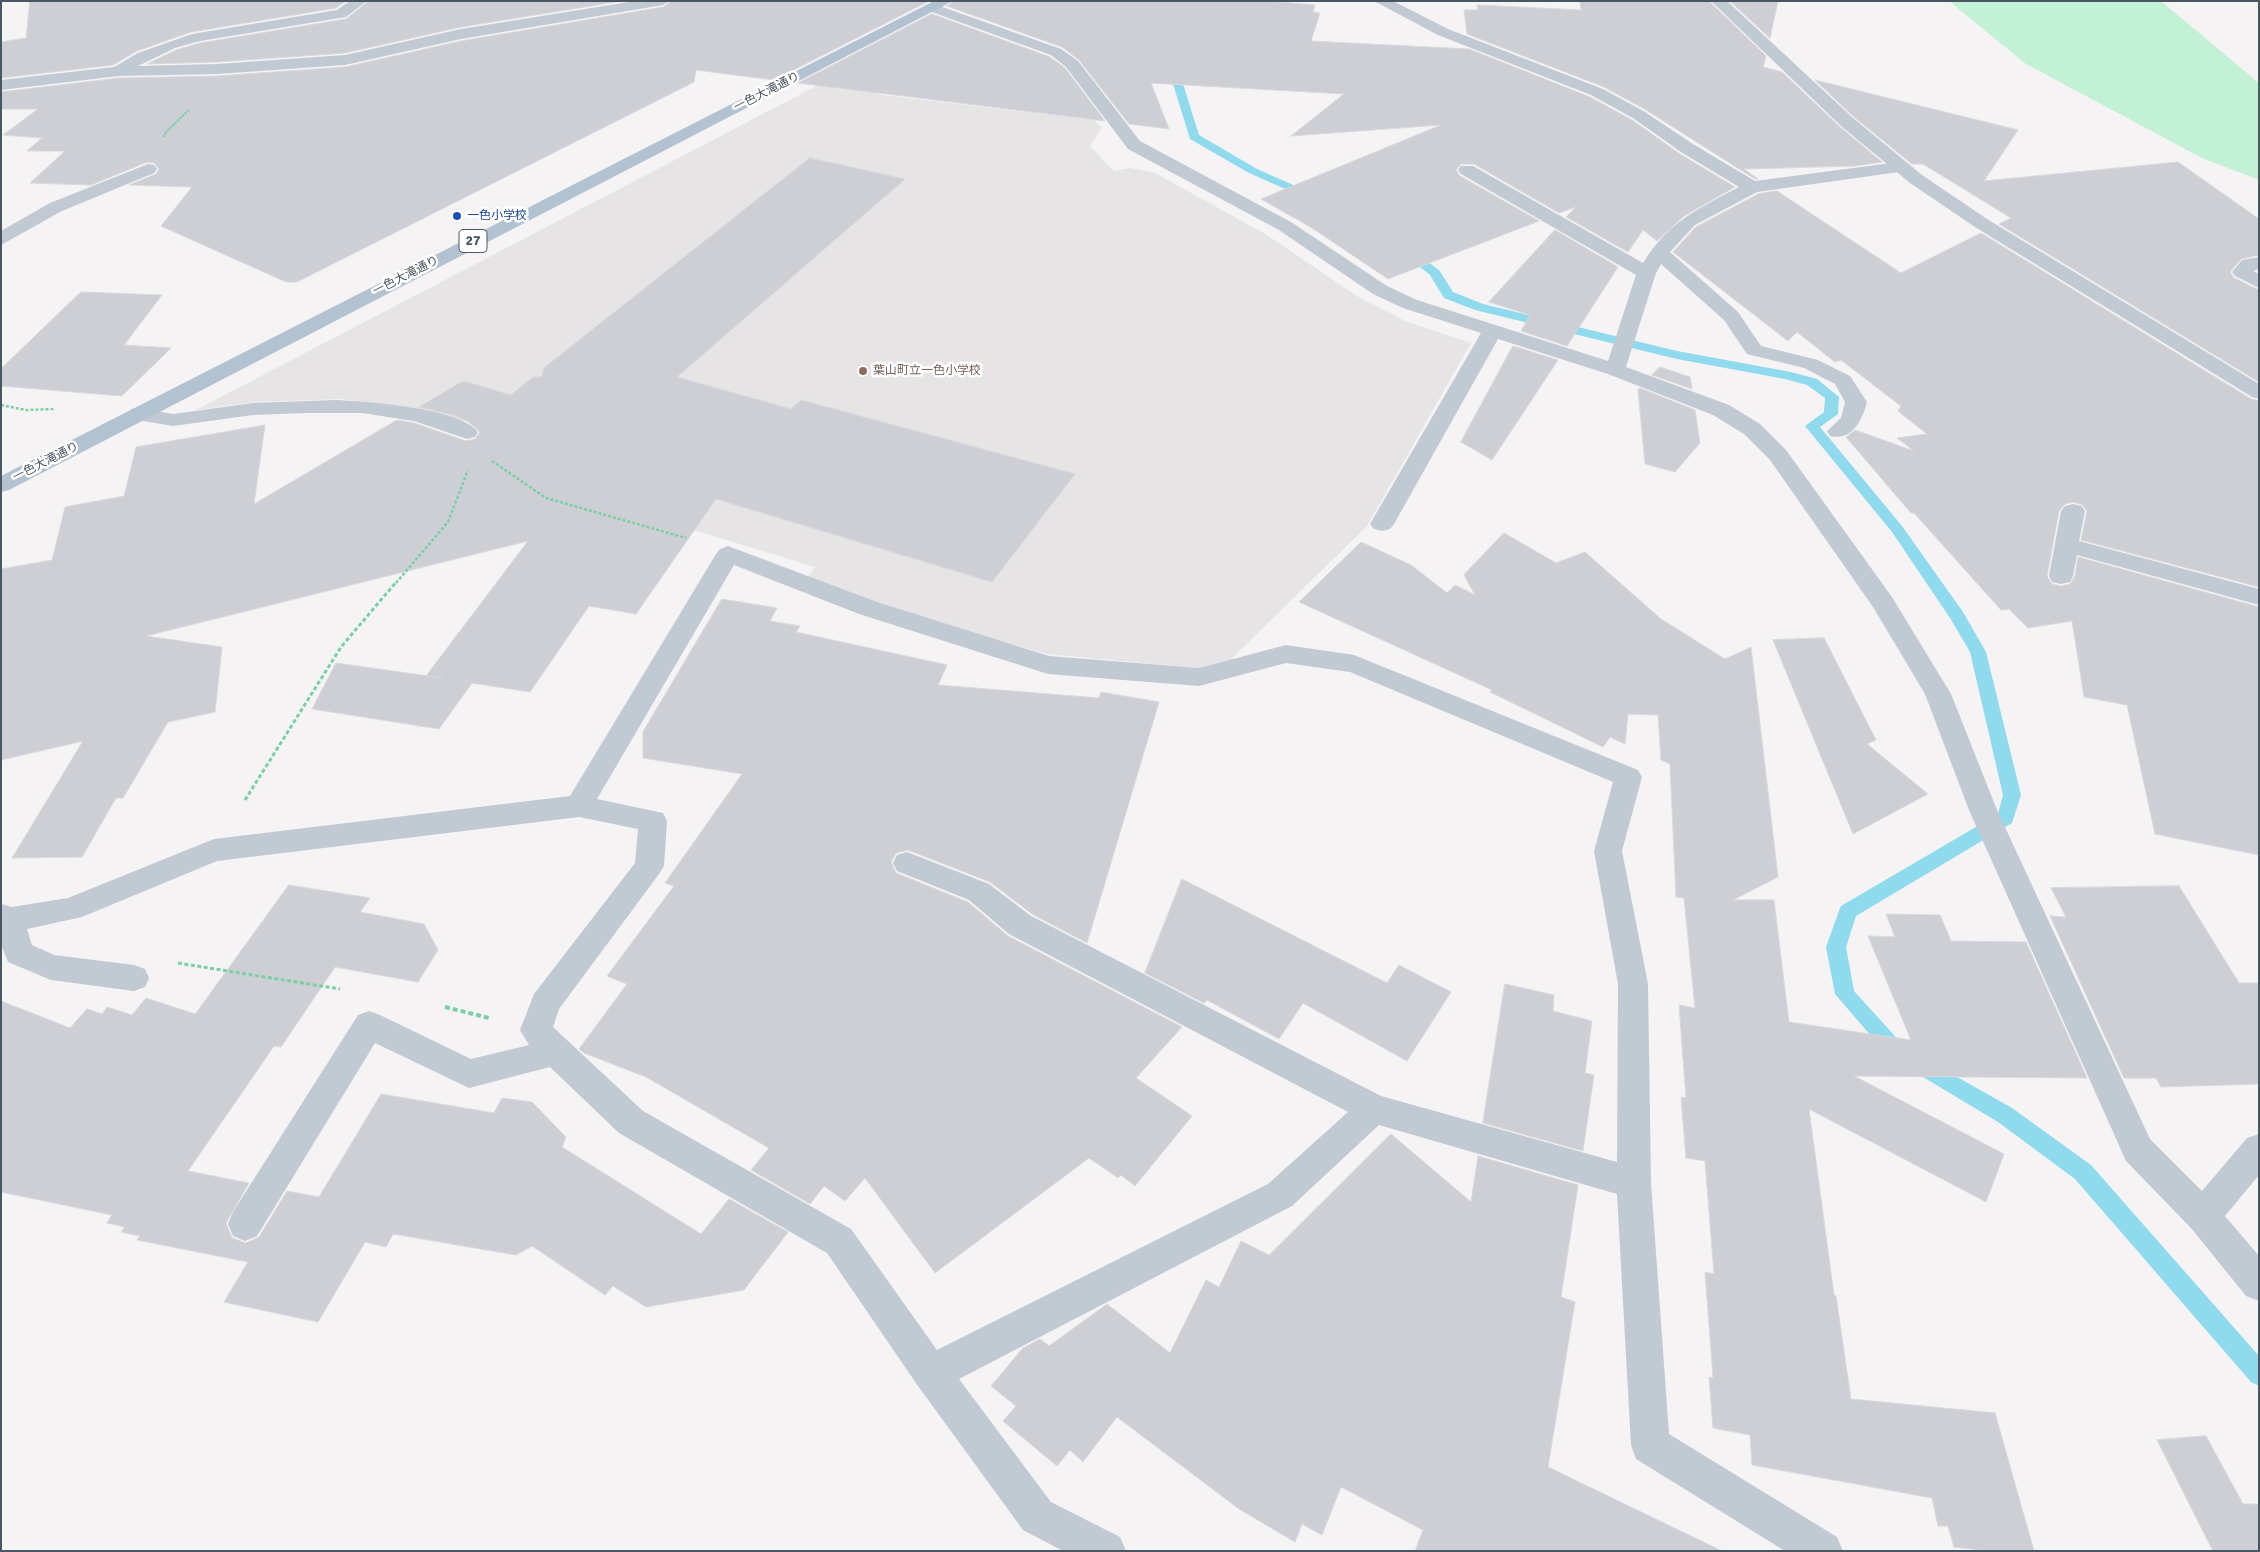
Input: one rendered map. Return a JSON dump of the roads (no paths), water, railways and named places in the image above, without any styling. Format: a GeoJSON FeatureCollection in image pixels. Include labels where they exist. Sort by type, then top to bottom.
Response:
{"type":"FeatureCollection","features":[{"type":"Feature","properties":{"kind":"main road","name":"一色大滝通り"},"geometry":{"type":"LineString","coordinates":[[1,486],[480,238],[940,4]]}},
{"type":"Feature","properties":{"kind":"street"},"geometry":{"type":"LineString","coordinates":[[119,71],[137,58],[158,48],[201,36],[341,14],[360,1]]}},
{"type":"Feature","properties":{"kind":"street"},"geometry":{"type":"LineString","coordinates":[[1,85],[119,71],[217,69],[346,60],[461,34],[663,1]]}},
{"type":"Feature","properties":{"kind":"street"},"geometry":{"type":"LineString","coordinates":[[1381,1],[1443,32],[1597,92],[1639,115],[1687,148],[1752,187]]}},
{"type":"Feature","properties":{"kind":"street"},"geometry":{"type":"LineString","coordinates":[[1718,1],[1840,116],[1900,167],[1980,223],[2259,393]]}},
{"type":"Feature","properties":{"kind":"street"},"geometry":{"type":"LineString","coordinates":[[940,4],[1056,52],[1072,64],[1134,146],[1285,226],[1380,290],[1410,304],[1492,332],[1617,363],[1721,410],[1752,429],[1778,455],[1883,603],[1938,694],[1983,810],[2138,1150],[2204,1216],[2259,1284]]}},
{"type":"Feature","properties":{"kind":"street"},"geometry":{"type":"LineString","coordinates":[[1617,363],[1646,273],[1659,252],[1689,221],[1752,187],[1900,167]]}},
{"type":"Feature","properties":{"kind":"street"},"geometry":{"type":"LineString","coordinates":[[1,239],[56,207],[148,169]]}},
{"type":"Feature","properties":{"kind":"street"},"geometry":{"type":"LineString","coordinates":[[1468,170],[1646,273]]}},
{"type":"Feature","properties":{"kind":"street"},"geometry":{"type":"LineString","coordinates":[[1659,252],[1731,316],[1754,350],[1811,364],[1843,380],[1856,402],[1851,421],[1838,431]]}},
{"type":"Feature","properties":{"kind":"street"},"geometry":{"type":"LineString","coordinates":[[2259,263],[2249,264],[2242,272],[2259,282]]}},
{"type":"Feature","properties":{"kind":"street"},"geometry":{"type":"LineString","coordinates":[[1382,524],[1492,332]]}},
{"type":"Feature","properties":{"kind":"street"},"geometry":{"type":"LineString","coordinates":[[139,414],[172,420],[252,409],[338,407],[407,412],[442,420],[471,440]]}},
{"type":"Feature","properties":{"kind":"street"},"geometry":{"type":"LineString","coordinates":[[2061,576],[2073,512]]}},
{"type":"Feature","properties":{"kind":"street"},"geometry":{"type":"LineString","coordinates":[[2067,545],[2259,597]]}},
{"type":"Feature","properties":{"kind":"street"},"geometry":{"type":"LineString","coordinates":[[579,806],[728,554],[868,608],[1048,665],[1199,677],[1286,654],[1354,664],[1628,777],[1608,851],[1633,984],[1634,1183],[1650,1445],[1823,1551]]}},
{"type":"Feature","properties":{"kind":"street"},"geometry":{"type":"LineString","coordinates":[[134,978],[51,967],[19,953],[5,918],[71,909],[214,850],[579,806],[653,821],[650,866],[545,1003],[546,1041],[631,1122],[840,1241],[931,1373],[1037,1516],[1106,1551]]}},
{"type":"Feature","properties":{"kind":"street"},"geometry":{"type":"LineString","coordinates":[[906,863],[979,892],[1020,925],[1374,1109],[1634,1183]]}},
{"type":"Feature","properties":{"kind":"street"},"geometry":{"type":"LineString","coordinates":[[245,1224],[369,1024],[469,1074],[546,1041]]}},
{"type":"Feature","properties":{"kind":"street"},"geometry":{"type":"LineString","coordinates":[[931,1373],[1280,1195],[1374,1109]]}},
{"type":"Feature","properties":{"kind":"street"},"geometry":{"type":"LineString","coordinates":[[2204,1216],[2259,1149]]}},
{"type":"Feature","properties":{"kind":"waterway"},"geometry":{"type":"LineString","coordinates":[[1165,64],[1179,87],[1194,137],[1253,171],[1312,197]]}},
{"type":"Feature","properties":{"kind":"waterway"},"geometry":{"type":"LineString","coordinates":[[1408,251],[1435,273],[1448,295],[1479,307],[1677,355],[1786,375],[1812,382],[1832,397],[1831,414],[1812,426],[1897,529],[1957,616],[1978,652],[2012,795],[2006,818],[1848,911],[1836,947],[1845,994],[1897,1052]]}},
{"type":"Feature","properties":{"kind":"waterway"},"geometry":{"type":"LineString","coordinates":[[1920,1065],[2005,1115],[2083,1172],[2259,1374]]}},
{"type":"Feature","properties":{"kind":"place","name":"一色小学校"},"geometry":{"type":"Point","coordinates":[457,216]}},
{"type":"Feature","properties":{"kind":"place","name":"葉山町立一色小学校"},"geometry":{"type":"Point","coordinates":[863,371]}}]}
